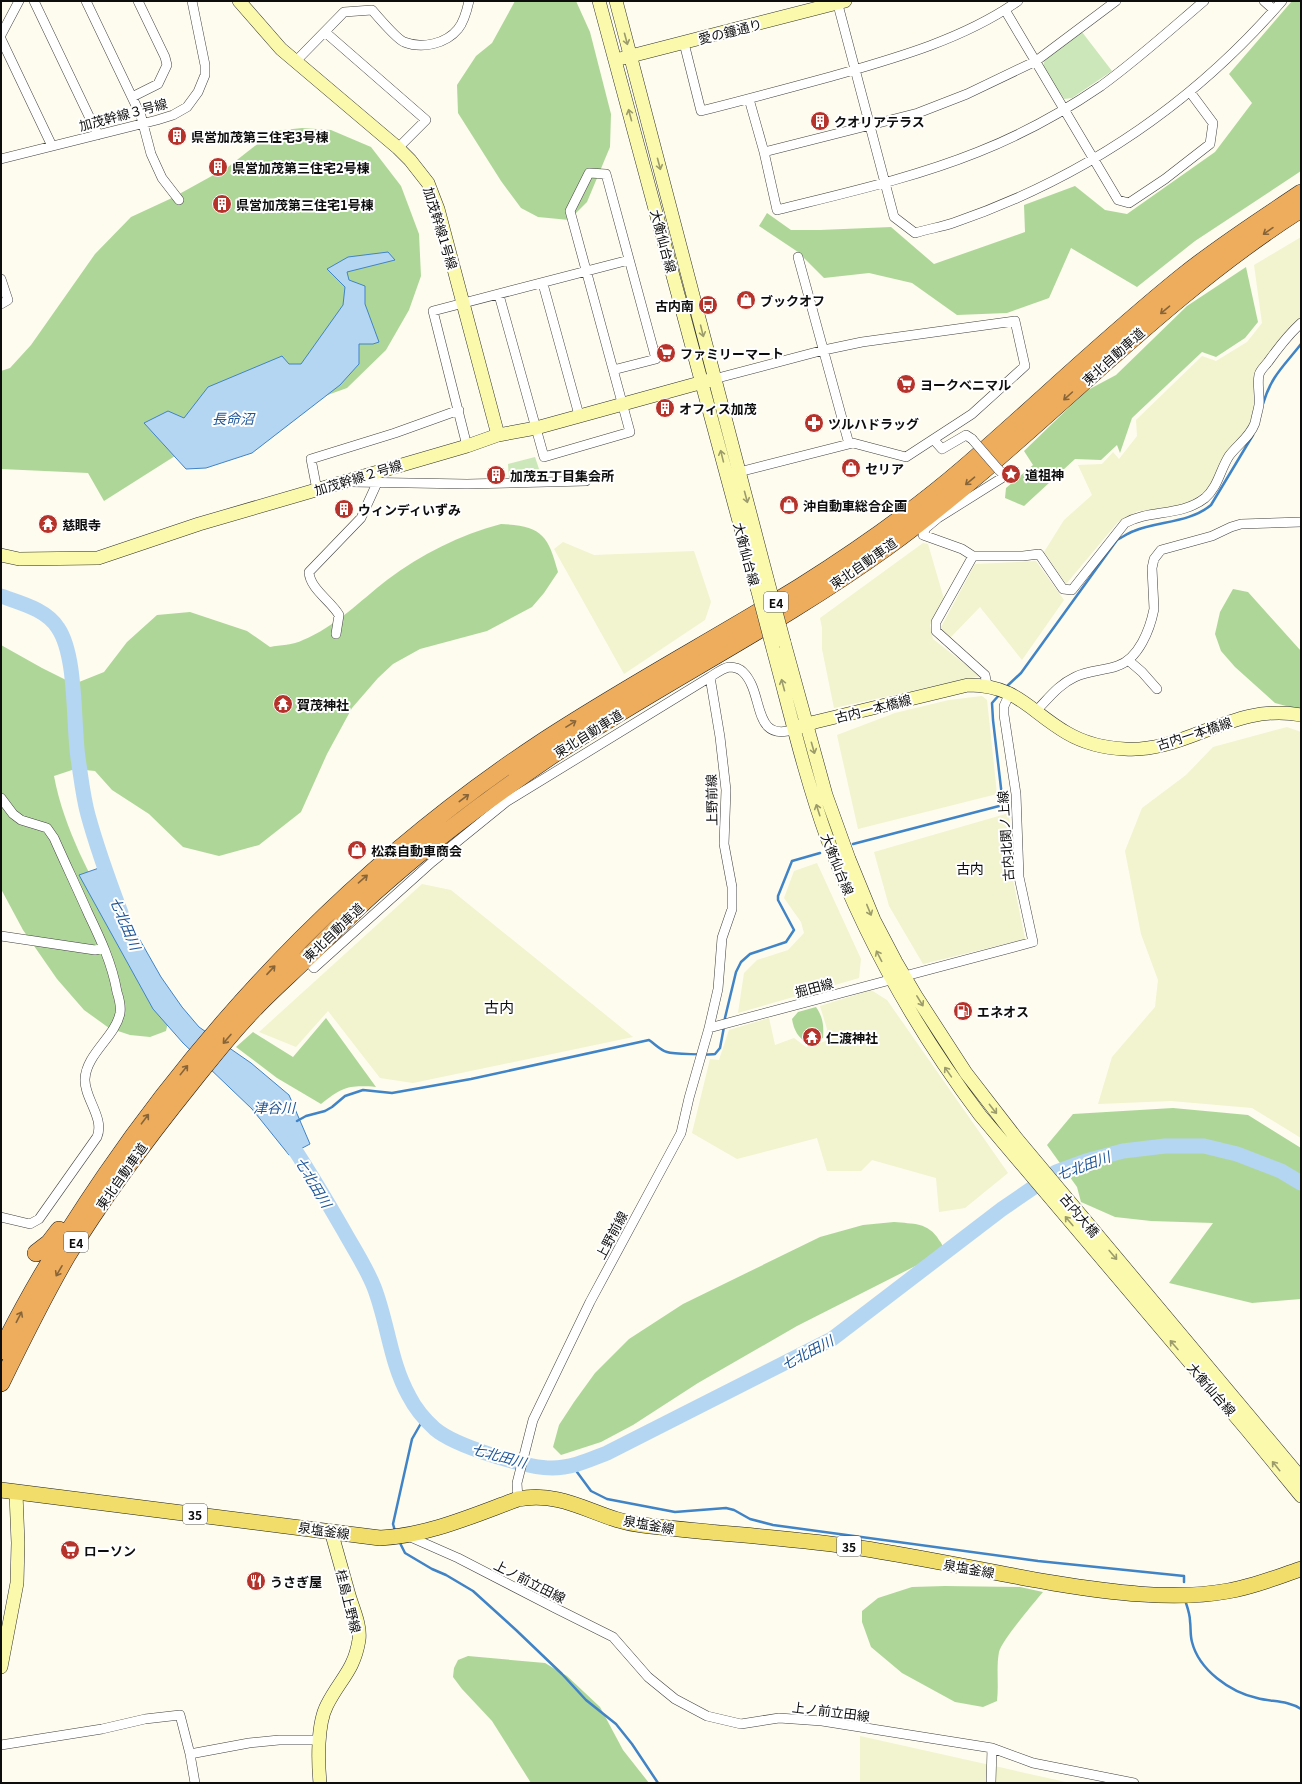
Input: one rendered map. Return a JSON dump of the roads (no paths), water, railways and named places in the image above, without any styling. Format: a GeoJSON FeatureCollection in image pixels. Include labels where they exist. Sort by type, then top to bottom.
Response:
{"type":"FeatureCollection","features":[{"type":"Feature","properties":{"kind":"highway","name":"東北自動車道"},"geometry":{"type":"LineString","coordinates":[[1,1351],[30,1295],[56,1250],[131,1139],[214,1054],[249,1004],[293,946],[360,881],[413,837],[538,745],[800,587],[892,525],[963,469],[1184,275],[1230,241],[1301,193]]}},
{"type":"Feature","properties":{"kind":"highway","name":"東北自動車道"},"geometry":{"type":"LineString","coordinates":[[249,1004],[383,884],[455,825],[560,750],[807,602],[888,546],[928,516],[1016,442],[1153,320],[1200,281],[1243,248],[1301,209]]}},
{"type":"Feature","properties":{"kind":"highway","name":"東北自動車道"},"geometry":{"type":"LineString","coordinates":[[1,1382],[42,1301],[66,1258],[164,1106]]}},
{"type":"Feature","properties":{"kind":"highway"},"geometry":{"type":"LineString","coordinates":[[36,1253],[49,1243],[90,1189],[131,1139]]}},
{"type":"Feature","properties":{"kind":"main road","name":"加茂幹線1号線"},"geometry":{"type":"LineString","coordinates":[[239,1],[270,38],[295,62],[398,148],[420,171],[428,183],[463,303],[498,435]]}},
{"type":"Feature","properties":{"kind":"main road","name":"大衡仙台線"},"geometry":{"type":"LineString","coordinates":[[599,1],[708,381],[739,472],[768,582],[779,646],[801,727],[815,800],[830,844],[865,930],[892,980],[941,1062],[980,1115],[1012,1143]]}},
{"type":"Feature","properties":{"kind":"main road","name":"大衡仙台線"},"geometry":{"type":"LineString","coordinates":[[616,1],[631,56],[757,588],[779,646]]}},
{"type":"Feature","properties":{"kind":"main road","name":"愛の鐘通り"},"geometry":{"type":"LineString","coordinates":[[616,60],[840,2]]}},
{"type":"Feature","properties":{"kind":"main road","name":"加茂幹線２号線"},"geometry":{"type":"LineString","coordinates":[[1,555],[19,559],[98,558],[199,524],[467,446],[498,435],[536,428],[708,381]]}},
{"type":"Feature","properties":{"kind":"main road","name":"古内一本橋線"},"geometry":{"type":"LineString","coordinates":[[801,727],[958,686],[968,685],[1000,690],[1079,739],[1109,748],[1153,748],[1222,724],[1261,714],[1288,713],[1301,715]]}},
{"type":"Feature","properties":{"kind":"main road","name":"大衡仙台線"},"geometry":{"type":"LineString","coordinates":[[801,727],[849,859],[874,920],[905,976],[966,1073],[1020,1154]]}},
{"type":"Feature","properties":{"kind":"main road","name":"古内大橋"},"geometry":{"type":"LineString","coordinates":[[1020,1154],[1128,1281]]}},
{"type":"Feature","properties":{"kind":"main road","name":"大衡仙台線"},"geometry":{"type":"LineString","coordinates":[[1128,1281],[1301,1478]]}},
{"type":"Feature","properties":{"kind":"main road","name":"大衡仙台線"},"geometry":{"type":"LineString","coordinates":[[1128,1281],[1301,1496]]}},
{"type":"Feature","properties":{"kind":"main road","name":"泉塩釜線"},"geometry":{"type":"LineString","coordinates":[[1,1490],[356,1535],[399,1537],[455,1521],[518,1499],[548,1497],[565,1500],[637,1524],[797,1539],[862,1548],[1086,1589],[1112,1592],[1187,1595],[1228,1591],[1301,1569]]}},
{"type":"Feature","properties":{"kind":"main road"},"geometry":{"type":"LineString","coordinates":[[1,1667],[18,1583],[16,1493]]}},
{"type":"Feature","properties":{"kind":"main road","name":"桂島上野線"},"geometry":{"type":"LineString","coordinates":[[320,1783],[320,1740],[322,1719],[326,1705],[349,1672],[355,1656],[359,1638],[357,1620],[331,1531]]}},
{"type":"Feature","properties":{"kind":"street"},"geometry":{"type":"LineString","coordinates":[[1,35],[19,1]]}},
{"type":"Feature","properties":{"kind":"street"},"geometry":{"type":"LineString","coordinates":[[34,1],[98,135]]}},
{"type":"Feature","properties":{"kind":"street"},"geometry":{"type":"LineString","coordinates":[[86,1],[132,97],[143,124],[151,154],[162,178],[179,200]]}},
{"type":"Feature","properties":{"kind":"street"},"geometry":{"type":"LineString","coordinates":[[132,97],[157,85],[167,65],[165,57],[138,1]]}},
{"type":"Feature","properties":{"kind":"street","name":"加茂幹線３号線"},"geometry":{"type":"LineString","coordinates":[[3,158],[143,124],[179,113],[193,101],[205,75],[205,65],[192,1]]}},
{"type":"Feature","properties":{"kind":"street"},"geometry":{"type":"LineString","coordinates":[[295,62],[344,12],[372,10],[403,42],[421,46],[444,40],[458,29],[466,15],[470,1]]}},
{"type":"Feature","properties":{"kind":"street"},"geometry":{"type":"LineString","coordinates":[[684,43],[701,111],[895,58],[937,43],[1005,10],[1018,1]]}},
{"type":"Feature","properties":{"kind":"street"},"geometry":{"type":"LineString","coordinates":[[764,152],[918,113],[973,91],[1036,61],[1116,1]]}},
{"type":"Feature","properties":{"kind":"street"},"geometry":{"type":"LineString","coordinates":[[749,99],[764,152],[777,210],[884,183],[979,152],[1028,129],[1064,109],[1100,86],[1132,62],[1204,1]]}},
{"type":"Feature","properties":{"kind":"street"},"geometry":{"type":"LineString","coordinates":[[1264,1],[1274,10]]}},
{"type":"Feature","properties":{"kind":"street"},"geometry":{"type":"LineString","coordinates":[[840,2],[869,126],[894,217],[915,232],[951,223],[1028,193],[1094,159],[1117,145],[1190,92],[1224,62],[1282,1]]}},
{"type":"Feature","properties":{"kind":"street"},"geometry":{"type":"LineString","coordinates":[[1005,10],[1118,200],[1129,203],[1165,179],[1210,144],[1213,123],[1190,92]]}},
{"type":"Feature","properties":{"kind":"street"},"geometry":{"type":"LineString","coordinates":[[325,32],[426,120],[398,148]]}},
{"type":"Feature","properties":{"kind":"street"},"geometry":{"type":"LineString","coordinates":[[1,39],[52,146]]}},
{"type":"Feature","properties":{"kind":"street"},"geometry":{"type":"LineString","coordinates":[[1,149],[3,158]]}},
{"type":"Feature","properties":{"kind":"street"},"geometry":{"type":"LineString","coordinates":[[499,295],[544,458],[630,432],[586,272],[570,211],[589,173],[606,174],[656,359],[613,370]]}},
{"type":"Feature","properties":{"kind":"street"},"geometry":{"type":"LineString","coordinates":[[798,257],[849,444]]}},
{"type":"Feature","properties":{"kind":"street"},"geometry":{"type":"LineString","coordinates":[[467,446],[433,311],[543,284],[629,260]]}},
{"type":"Feature","properties":{"kind":"street"},"geometry":{"type":"LineString","coordinates":[[1,279],[8,300],[7,302],[1,304]]}},
{"type":"Feature","properties":{"kind":"street"},"geometry":{"type":"LineString","coordinates":[[543,284],[579,416]]}},
{"type":"Feature","properties":{"kind":"street"},"geometry":{"type":"LineString","coordinates":[[708,381],[824,350],[862,342],[1015,321],[1025,366],[972,414],[906,457],[853,443],[739,472]]}},
{"type":"Feature","properties":{"kind":"street"},"geometry":{"type":"LineString","coordinates":[[934,440],[942,449],[966,435],[972,439],[1005,476],[938,518],[926,528],[923,535],[962,549],[972,556],[1023,556],[1039,554],[1063,589],[1072,590],[1125,523],[1134,518],[1146,515],[1188,508],[1204,498],[1215,488],[1222,469],[1230,455],[1246,438],[1254,425],[1259,405],[1259,374],[1283,341],[1301,323]]}},
{"type":"Feature","properties":{"kind":"street"},"geometry":{"type":"LineString","coordinates":[[317,490],[311,459],[395,433],[459,410]]}},
{"type":"Feature","properties":{"kind":"street"},"geometry":{"type":"LineString","coordinates":[[341,482],[460,484],[586,481]]}},
{"type":"Feature","properties":{"kind":"street"},"geometry":{"type":"LineString","coordinates":[[336,634],[339,615],[309,579],[309,572],[361,518],[377,483]]}},
{"type":"Feature","properties":{"kind":"street"},"geometry":{"type":"LineString","coordinates":[[1036,711],[1057,687],[1082,674],[1118,666],[1128,660],[1141,644],[1151,623],[1154,609],[1152,568],[1154,559],[1161,550],[1204,539],[1241,524],[1301,522]]}},
{"type":"Feature","properties":{"kind":"street"},"geometry":{"type":"LineString","coordinates":[[972,556],[936,622],[936,631],[1000,690]]}},
{"type":"Feature","properties":{"kind":"street"},"geometry":{"type":"LineString","coordinates":[[1128,660],[1157,689]]}},
{"type":"Feature","properties":{"kind":"street"},"geometry":{"type":"LineString","coordinates":[[308,961],[314,968],[432,862],[506,802],[710,677],[729,667],[739,669],[749,678],[762,719],[773,731],[780,732],[801,727]]}},
{"type":"Feature","properties":{"kind":"street","name":"上野前線"},"geometry":{"type":"LineString","coordinates":[[518,1499],[517,1483],[533,1420],[590,1302],[681,1134],[709,1028],[718,989],[722,938],[732,909],[732,887],[724,844],[726,790],[720,737],[710,677]]}},
{"type":"Feature","properties":{"kind":"street","name":"古内北関ノ上線"},"geometry":{"type":"LineString","coordinates":[[905,976],[1033,942],[1019,877],[1016,794],[1004,715],[1004,706],[1000,690]]}},
{"type":"Feature","properties":{"kind":"street"},"geometry":{"type":"LineString","coordinates":[[1,798],[13,814],[21,820],[47,828],[54,838],[104,948],[116,985],[120,1012],[118,1021],[89,1064],[85,1078],[88,1097],[98,1123],[99,1131],[38,1219],[30,1224],[1,1217]]}},
{"type":"Feature","properties":{"kind":"street"},"geometry":{"type":"LineString","coordinates":[[1,936],[96,950],[104,948]]}},
{"type":"Feature","properties":{"kind":"street","name":"掘田線"},"geometry":{"type":"LineString","coordinates":[[709,1028],[905,976]]}},
{"type":"Feature","properties":{"kind":"street","name":"上ノ前立田線"},"geometry":{"type":"LineString","coordinates":[[399,1537],[458,1558],[613,1637],[648,1677],[675,1699],[707,1716],[741,1724],[779,1718],[822,1721],[992,1748],[1033,1762],[1134,1783]]}},
{"type":"Feature","properties":{"kind":"street"},"geometry":{"type":"LineString","coordinates":[[1,1746],[102,1729],[145,1719],[180,1715],[190,1754],[195,1783]]}},
{"type":"Feature","properties":{"kind":"street"},"geometry":{"type":"LineString","coordinates":[[190,1754],[249,1743],[279,1740],[320,1740]]}},
{"type":"Feature","properties":{"kind":"street"},"geometry":{"type":"LineString","coordinates":[[991,1783],[992,1748]]}},
{"type":"Feature","properties":{"kind":"water","name":"長命沼"},"geometry":{"type":"Polygon","coordinates":[[[388,252],[395,260],[347,272],[349,280],[365,286],[365,304],[379,342],[373,344],[359,344],[359,364],[340,385],[252,453],[206,468],[186,469],[144,423],[168,411],[184,418],[208,387],[282,356],[289,364],[301,364],[343,305],[345,287],[327,269],[348,257],[388,252]]]}},
{"type":"Feature","properties":{"kind":"water","name":"津谷川"},"geometry":{"type":"Polygon","coordinates":[[[99,868],[161,977],[182,1007],[199,1027],[251,1063],[289,1095],[310,1144],[289,1155],[252,1109],[183,1043],[153,1009],[79,875],[99,868]]]}},
{"type":"Feature","properties":{"kind":"waterway"},"geometry":{"type":"LineString","coordinates":[[1263,404],[1266,394],[1274,379],[1301,344]]}},
{"type":"Feature","properties":{"kind":"waterway"},"geometry":{"type":"LineString","coordinates":[[1005,688],[1021,673],[1117,540],[1143,528],[1193,515],[1203,511],[1211,505],[1253,435]]}},
{"type":"Feature","properties":{"kind":"waterway","name":"七北田川"},"geometry":{"type":"LineString","coordinates":[[1,596],[40,611],[53,621],[64,640],[71,672],[76,744],[85,801],[99,852],[121,913]]}},
{"type":"Feature","properties":{"kind":"waterway"},"geometry":{"type":"LineString","coordinates":[[853,844],[1003,805],[992,703],[1000,694]]}},
{"type":"Feature","properties":{"kind":"waterway"},"geometry":{"type":"LineString","coordinates":[[724,1022],[736,972],[741,962],[750,954],[786,942],[794,930],[778,900],[778,896],[792,861],[820,853]]}},
{"type":"Feature","properties":{"kind":"waterway"},"geometry":{"type":"LineString","coordinates":[[297,1121],[306,1116],[325,1111],[345,1096],[363,1090],[392,1093],[471,1079],[649,1040],[667,1052],[715,1054],[720,1048],[724,1027]]}},
{"type":"Feature","properties":{"kind":"waterway","name":"七北田川"},"geometry":{"type":"LineString","coordinates":[[285,1135],[323,1194],[367,1272],[374,1287],[383,1314],[397,1370],[409,1396],[420,1414],[435,1429],[445,1436],[474,1449],[509,1460],[540,1467],[552,1468],[573,1465],[607,1453],[832,1339],[1002,1209],[1056,1172],[1086,1161],[1123,1151],[1165,1146],[1204,1146],[1237,1154],[1281,1171],[1301,1183]]}},
{"type":"Feature","properties":{"kind":"waterway"},"geometry":{"type":"LineString","coordinates":[[395,1531],[393,1524],[412,1439],[424,1418]]}},
{"type":"Feature","properties":{"kind":"waterway"},"geometry":{"type":"LineString","coordinates":[[576,1465],[577,1472],[591,1491],[607,1499],[675,1512],[726,1508],[734,1510],[750,1519],[773,1525],[1038,1561],[1184,1576],[1184,1582]]}},
{"type":"Feature","properties":{"kind":"waterway"},"geometry":{"type":"LineString","coordinates":[[399,1541],[405,1553],[473,1591],[516,1630],[562,1674],[586,1700],[616,1724],[632,1744],[658,1783]]}},
{"type":"Feature","properties":{"kind":"waterway"},"geometry":{"type":"LineString","coordinates":[[1186,1603],[1190,1616],[1192,1642],[1196,1652],[1201,1662],[1217,1678],[1236,1691],[1262,1699],[1291,1704],[1301,1709]]}},
{"type":"Feature","properties":{"kind":"place","name":"クオリアテラス"},"geometry":{"type":"Point","coordinates":[820,121]}},
{"type":"Feature","properties":{"kind":"place","name":"県営加茂第三住宅3号棟"},"geometry":{"type":"Point","coordinates":[177,136]}},
{"type":"Feature","properties":{"kind":"place","name":"県営加茂第三住宅2号棟"},"geometry":{"type":"Point","coordinates":[218,167]}},
{"type":"Feature","properties":{"kind":"place","name":"県営加茂第三住宅1号棟"},"geometry":{"type":"Point","coordinates":[222,204]}},
{"type":"Feature","properties":{"kind":"place","name":"ブックオフ"},"geometry":{"type":"Point","coordinates":[746,300]}},
{"type":"Feature","properties":{"kind":"place","name":"古内南"},"geometry":{"type":"Point","coordinates":[708,305]}},
{"type":"Feature","properties":{"kind":"place","name":"ファミリーマート"},"geometry":{"type":"Point","coordinates":[666,353]}},
{"type":"Feature","properties":{"kind":"place","name":"ヨークベニマル"},"geometry":{"type":"Point","coordinates":[906,384]}},
{"type":"Feature","properties":{"kind":"place","name":"オフィス加茂"},"geometry":{"type":"Point","coordinates":[665,408]}},
{"type":"Feature","properties":{"kind":"place","name":"ツルハドラッグ"},"geometry":{"type":"Point","coordinates":[814,423]}},
{"type":"Feature","properties":{"kind":"place","name":"セリア"},"geometry":{"type":"Point","coordinates":[851,468]}},
{"type":"Feature","properties":{"kind":"place","name":"道祖神"},"geometry":{"type":"Point","coordinates":[1011,474]}},
{"type":"Feature","properties":{"kind":"place","name":"加茂五丁目集会所"},"geometry":{"type":"Point","coordinates":[496,475]}},
{"type":"Feature","properties":{"kind":"place","name":"沖自動車総合企画"},"geometry":{"type":"Point","coordinates":[789,505]}},
{"type":"Feature","properties":{"kind":"place","name":"ウィンディいずみ"},"geometry":{"type":"Point","coordinates":[344,509]}},
{"type":"Feature","properties":{"kind":"place","name":"慈眼寺"},"geometry":{"type":"Point","coordinates":[48,524]}},
{"type":"Feature","properties":{"kind":"place","name":"賀茂神社"},"geometry":{"type":"Point","coordinates":[283,704]}},
{"type":"Feature","properties":{"kind":"place","name":"松森自動車商会"},"geometry":{"type":"Point","coordinates":[357,850]}},
{"type":"Feature","properties":{"kind":"place","name":"エネオス"},"geometry":{"type":"Point","coordinates":[963,1011]}},
{"type":"Feature","properties":{"kind":"place","name":"仁渡神社"},"geometry":{"type":"Point","coordinates":[812,1037]}},
{"type":"Feature","properties":{"kind":"place","name":"ローソン"},"geometry":{"type":"Point","coordinates":[70,1550]}},
{"type":"Feature","properties":{"kind":"place","name":"うさぎ屋"},"geometry":{"type":"Point","coordinates":[256,1581]}},
{"type":"Feature","properties":{"kind":"district","name":"古内"},"geometry":{"type":"Point","coordinates":[970,868]}},
{"type":"Feature","properties":{"kind":"district","name":"古内"},"geometry":{"type":"Point","coordinates":[499,1006]}}]}
